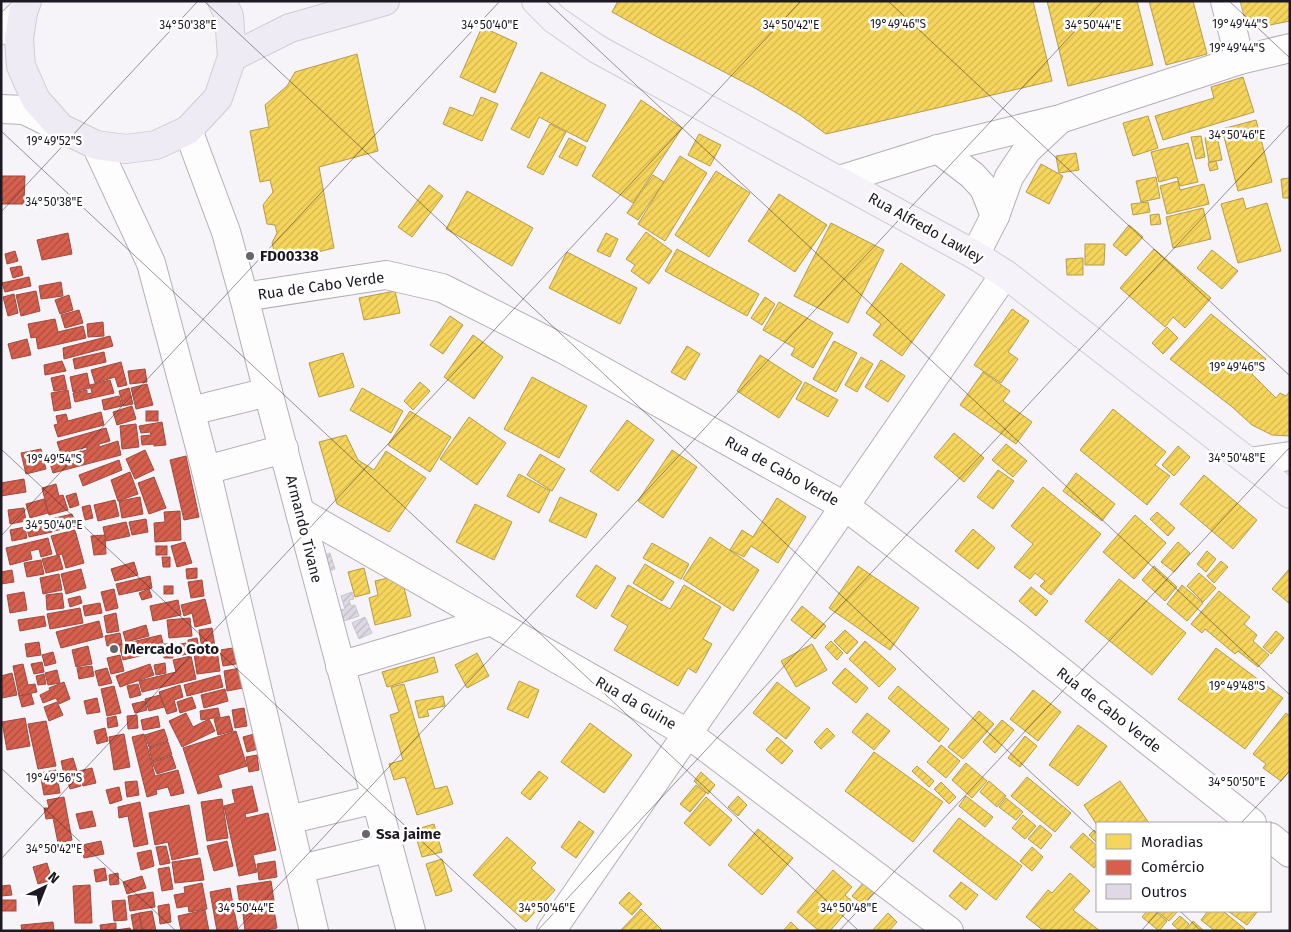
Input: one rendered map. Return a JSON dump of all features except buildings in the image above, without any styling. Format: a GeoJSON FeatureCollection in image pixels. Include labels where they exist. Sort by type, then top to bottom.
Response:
{"type":"FeatureCollection","features":[{"type":"Feature","properties":{"kind":"highway"},"geometry":{"type":"LineString","coordinates":[[25,7],[19,39],[21,66],[36,100],[61,128],[96,145],[126,150],[156,145],[188,130],[218,98],[232,57],[230,16],[222,1]]}},
{"type":"Feature","properties":{"kind":"highway"},"geometry":{"type":"LineString","coordinates":[[232,57],[290,28],[385,1]]}},
{"type":"Feature","properties":{"kind":"main road","name":"Rua Alfredo Lawley"},"geometry":{"type":"LineString","coordinates":[[536,1],[554,19],[597,49],[839,180],[975,255],[1005,274],[1290,494]]}},
{"type":"Feature","properties":{"kind":"street"},"geometry":{"type":"LineString","coordinates":[[1225,1],[1240,60]]}},
{"type":"Feature","properties":{"kind":"street"},"geometry":{"type":"LineString","coordinates":[[1,30],[8,26],[25,7]]}},
{"type":"Feature","properties":{"kind":"street"},"geometry":{"type":"LineString","coordinates":[[839,180],[938,150],[1060,119],[1240,60],[1290,48]]}},
{"type":"Feature","properties":{"kind":"street"},"geometry":{"type":"LineString","coordinates":[[1,109],[24,110],[61,128]]}},
{"type":"Feature","properties":{"kind":"street"},"geometry":{"type":"LineString","coordinates":[[975,255],[995,216],[1009,176],[1027,150],[1060,119]]}},
{"type":"Feature","properties":{"kind":"street","name":"Armando Tivane"},"geometry":{"type":"LineString","coordinates":[[188,130],[226,232],[411,931]]}},
{"type":"Feature","properties":{"kind":"street"},"geometry":{"type":"LineString","coordinates":[[96,145],[151,262],[206,470],[314,931]]}},
{"type":"Feature","properties":{"kind":"street"},"geometry":{"type":"LineString","coordinates":[[938,150],[972,174],[984,188],[995,216]]}},
{"type":"Feature","properties":{"kind":"street"},"geometry":{"type":"LineString","coordinates":[[551,931],[846,507],[1005,274]]}},
{"type":"Feature","properties":{"kind":"street","name":"Rua de Cabo Verde"},"geometry":{"type":"LineString","coordinates":[[244,297],[386,275],[442,288],[563,349],[846,507],[1019,638],[1251,822]]}},
{"type":"Feature","properties":{"kind":"street"},"geometry":{"type":"LineString","coordinates":[[191,411],[268,392]]}},
{"type":"Feature","properties":{"kind":"street"},"geometry":{"type":"LineString","coordinates":[[206,470],[284,449]]}},
{"type":"Feature","properties":{"kind":"street"},"geometry":{"type":"LineString","coordinates":[[1250,462],[1290,456]]}},
{"type":"Feature","properties":{"kind":"street","name":"Rua da Guine"},"geometry":{"type":"LineString","coordinates":[[300,512],[687,733],[950,931]]}},
{"type":"Feature","properties":{"kind":"street"},"geometry":{"type":"LineString","coordinates":[[340,666],[491,621]]}},
{"type":"Feature","properties":{"kind":"street"},"geometry":{"type":"LineString","coordinates":[[288,820],[376,799]]}},
{"type":"Feature","properties":{"kind":"street"},"geometry":{"type":"LineString","coordinates":[[1271,839],[1290,853]]}},
{"type":"Feature","properties":{"kind":"street"},"geometry":{"type":"LineString","coordinates":[[300,869],[388,848]]}},
{"type":"Feature","properties":{"kind":"place","name":"FD00338"},"geometry":{"type":"Point","coordinates":[250,256]}},
{"type":"Feature","properties":{"kind":"place","name":"Mercado Goto"},"geometry":{"type":"Point","coordinates":[114,649]}},
{"type":"Feature","properties":{"kind":"place","name":"Ssa jaime"},"geometry":{"type":"Point","coordinates":[366,834]}}]}
